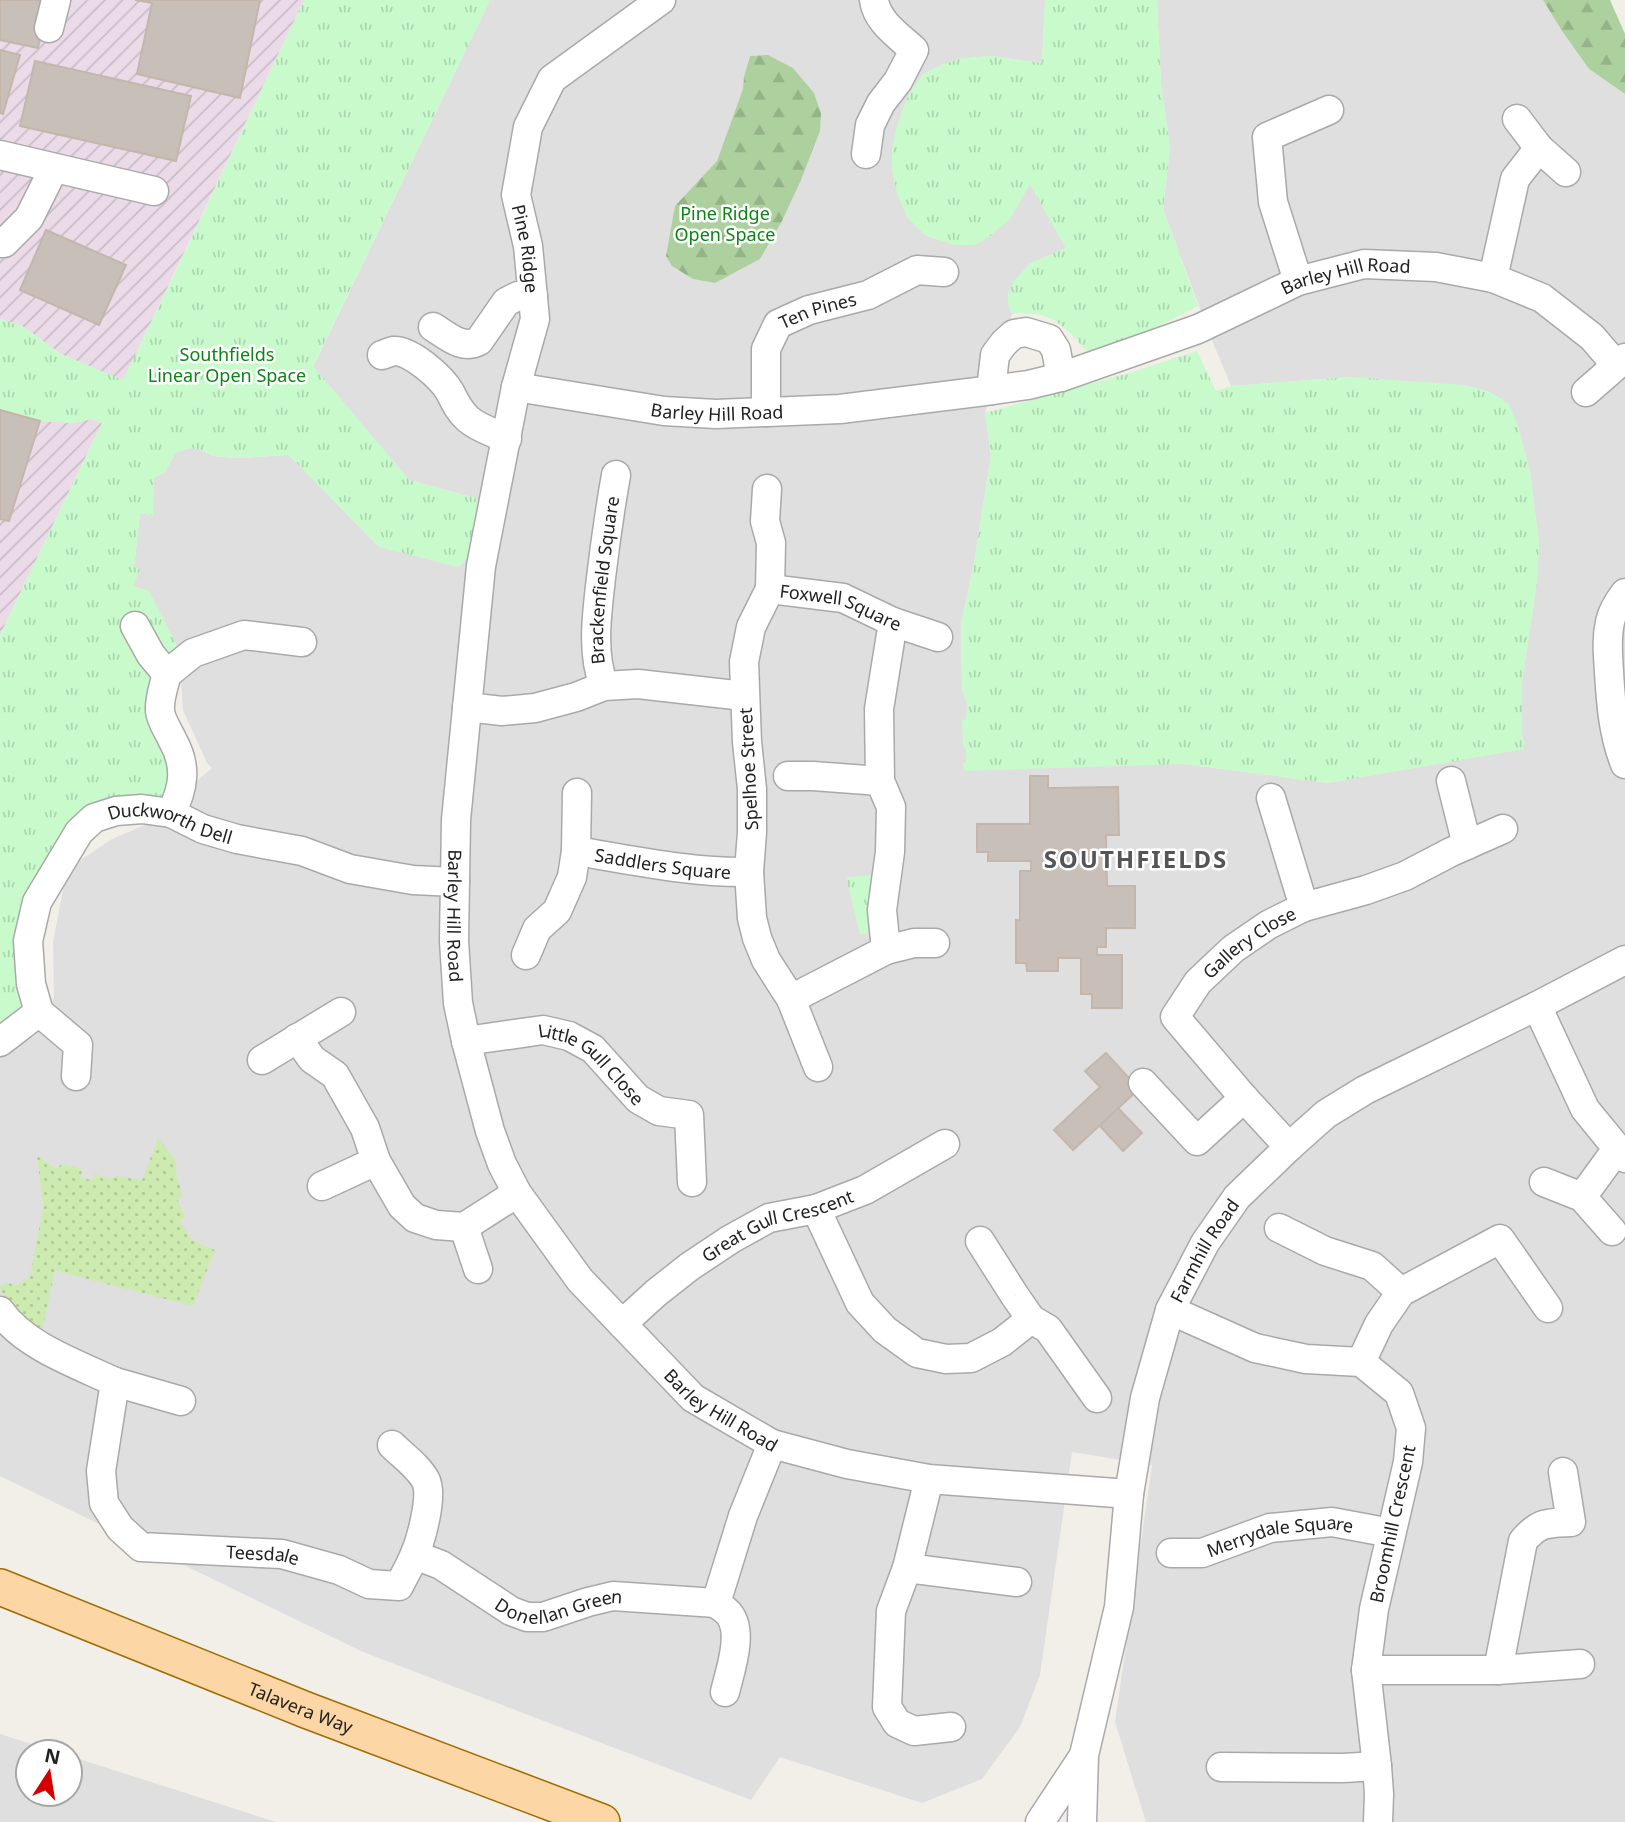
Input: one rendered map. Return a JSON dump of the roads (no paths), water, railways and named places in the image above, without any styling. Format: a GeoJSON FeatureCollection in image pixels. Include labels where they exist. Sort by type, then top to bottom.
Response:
{"type":"FeatureCollection","features":[{"type":"Feature","properties":{"kind":"main road","name":"Talavera Way"},"geometry":{"type":"LineString","coordinates":[[0,1587],[306,1710],[602,1822]]}},
{"type":"Feature","properties":{"kind":"street"},"geometry":{"type":"LineString","coordinates":[[49,27],[56,0]]}},
{"type":"Feature","properties":{"kind":"street","name":"Pine Ridge"},"geometry":{"type":"LineString","coordinates":[[516,387],[536,319],[528,246],[516,195],[528,127],[552,79],[661,0]]}},
{"type":"Feature","properties":{"kind":"street"},"geometry":{"type":"LineString","coordinates":[[866,154],[870,125],[914,50],[883,20],[874,0]]}},
{"type":"Feature","properties":{"kind":"street"},"geometry":{"type":"LineString","coordinates":[[1298,281],[1273,202],[1256,133],[1329,110]]}},
{"type":"Feature","properties":{"kind":"street"},"geometry":{"type":"LineString","coordinates":[[1517,119],[1539,148],[1566,172]]}},
{"type":"Feature","properties":{"kind":"street"},"geometry":{"type":"LineString","coordinates":[[1493,278],[1515,179],[1539,148]]}},
{"type":"Feature","properties":{"kind":"street"},"geometry":{"type":"LineString","coordinates":[[0,155],[154,191]]}},
{"type":"Feature","properties":{"kind":"street"},"geometry":{"type":"LineString","coordinates":[[0,243],[4,243],[29,218],[54,167]]}},
{"type":"Feature","properties":{"kind":"street","name":"Barley Hill Road"},"geometry":{"type":"LineString","coordinates":[[1129,1494],[929,1479],[847,1464],[772,1444],[693,1398],[580,1280],[517,1193],[502,1164],[490,1131],[466,1041],[458,1003],[454,941],[456,820],[481,566],[516,387],[664,411],[716,414],[840,409],[1028,385],[1061,377],[1198,329],[1298,281],[1364,264],[1436,267],[1493,278],[1542,298],[1621,361],[1586,392]]}},
{"type":"Feature","properties":{"kind":"street","name":"Ten Pines"},"geometry":{"type":"LineString","coordinates":[[766,412],[766,349],[778,324],[809,310],[868,295],[917,270],[944,272]]}},
{"type":"Feature","properties":{"kind":"street"},"geometry":{"type":"LineString","coordinates":[[433,327],[460,343],[472,345],[479,341],[506,302],[518,296],[533,296]]}},
{"type":"Feature","properties":{"kind":"street"},"geometry":{"type":"LineString","coordinates":[[991,390],[995,355],[1014,334],[1026,332],[1049,339],[1056,350],[1061,377]]}},
{"type":"Feature","properties":{"kind":"street"},"geometry":{"type":"LineString","coordinates":[[382,355],[392,351],[400,352],[419,362],[439,377],[458,408],[470,421],[507,439]]}},
{"type":"Feature","properties":{"kind":"street","name":"Brackenfield Square"},"geometry":{"type":"LineString","coordinates":[[604,687],[596,644],[596,615],[615,475]]}},
{"type":"Feature","properties":{"kind":"street"},"geometry":{"type":"LineString","coordinates":[[767,489],[765,521],[771,543],[770,589]]}},
{"type":"Feature","properties":{"kind":"street","name":"Foxwell Square"},"geometry":{"type":"LineString","coordinates":[[744,696],[744,662],[751,627],[770,589],[843,598],[893,622],[938,637]]}},
{"type":"Feature","properties":{"kind":"street"},"geometry":{"type":"LineString","coordinates":[[1625,593],[1610,621],[1607,644],[1612,718],[1625,764]]}},
{"type":"Feature","properties":{"kind":"street"},"geometry":{"type":"LineString","coordinates":[[886,950],[882,910],[890,852],[891,807],[880,781],[879,709],[893,622]]}},
{"type":"Feature","properties":{"kind":"street"},"geometry":{"type":"LineString","coordinates":[[135,626],[151,655],[167,674]]}},
{"type":"Feature","properties":{"kind":"street"},"geometry":{"type":"LineString","coordinates":[[171,813],[178,800],[184,773],[180,752],[160,711],[167,674],[193,653],[244,635],[302,642]]}},
{"type":"Feature","properties":{"kind":"street","name":"Spelhoe Street"},"geometry":{"type":"LineString","coordinates":[[467,707],[502,711],[535,708],[604,687],[638,684],[744,696],[752,789],[749,872],[752,918],[766,960],[791,999],[818,1067]]}},
{"type":"Feature","properties":{"kind":"street"},"geometry":{"type":"LineString","coordinates":[[788,776],[880,781]]}},
{"type":"Feature","properties":{"kind":"street"},"geometry":{"type":"LineString","coordinates":[[1451,781],[1467,845]]}},
{"type":"Feature","properties":{"kind":"street","name":"Saddlers Square"},"geometry":{"type":"LineString","coordinates":[[526,955],[537,929],[556,911],[572,877],[576,851],[578,793]]}},
{"type":"Feature","properties":{"kind":"street"},"geometry":{"type":"LineString","coordinates":[[1271,798],[1304,907]]}},
{"type":"Feature","properties":{"kind":"street","name":"Duckworth Dell"},"geometry":{"type":"LineString","coordinates":[[39,1012],[31,984],[28,941],[37,902],[79,832],[94,818],[116,811],[142,809],[171,813],[203,829],[302,852],[350,869],[413,880],[455,882]]}},
{"type":"Feature","properties":{"kind":"street","name":"Gallery Close"},"geometry":{"type":"LineString","coordinates":[[1289,1147],[1175,1017],[1198,982],[1233,949],[1269,925],[1304,907],[1405,876],[1503,829]]}},
{"type":"Feature","properties":{"kind":"street","name":"Saddlers Square"},"geometry":{"type":"LineString","coordinates":[[576,851],[730,873],[749,872]]}},
{"type":"Feature","properties":{"kind":"street"},"geometry":{"type":"LineString","coordinates":[[791,999],[886,950],[914,943],[935,943]]}},
{"type":"Feature","properties":{"kind":"street","name":"Farmhill Road"},"geometry":{"type":"LineString","coordinates":[[1082,1822],[1084,1755],[1119,1607],[1129,1494],[1145,1398],[1170,1310],[1205,1243],[1237,1197],[1326,1114],[1365,1090],[1625,960]]}},
{"type":"Feature","properties":{"kind":"street"},"geometry":{"type":"LineString","coordinates":[[1537,1006],[1585,1109],[1621,1154],[1582,1197]]}},
{"type":"Feature","properties":{"kind":"street"},"geometry":{"type":"LineString","coordinates":[[0,1042],[39,1012],[78,1045],[76,1076]]}},
{"type":"Feature","properties":{"kind":"street"},"geometry":{"type":"LineString","coordinates":[[262,1059],[341,1012]]}},
{"type":"Feature","properties":{"kind":"street","name":"Little Gull Close"},"geometry":{"type":"LineString","coordinates":[[466,1041],[543,1030],[569,1035],[593,1049],[638,1099],[659,1111],[688,1115],[692,1182]]}},
{"type":"Feature","properties":{"kind":"street"},"geometry":{"type":"LineString","coordinates":[[297,1038],[312,1059],[335,1075],[365,1128],[376,1161],[402,1206],[415,1218],[436,1225],[464,1227],[517,1193]]}},
{"type":"Feature","properties":{"kind":"street"},"geometry":{"type":"LineString","coordinates":[[1143,1083],[1198,1141],[1244,1098]]}},
{"type":"Feature","properties":{"kind":"street","name":"Great Gull Crescent"},"geometry":{"type":"LineString","coordinates":[[622,1324],[656,1293],[731,1239],[769,1218],[816,1209],[865,1190],[945,1144]]}},
{"type":"Feature","properties":{"kind":"street"},"geometry":{"type":"LineString","coordinates":[[322,1186],[376,1161]]}},
{"type":"Feature","properties":{"kind":"street"},"geometry":{"type":"LineString","coordinates":[[1544,1182],[1582,1197],[1612,1231]]}},
{"type":"Feature","properties":{"kind":"street"},"geometry":{"type":"LineString","coordinates":[[816,1209],[860,1303],[885,1330],[917,1353],[946,1359],[971,1358],[1002,1342],[1031,1319]]}},
{"type":"Feature","properties":{"kind":"street"},"geometry":{"type":"LineString","coordinates":[[464,1227],[478,1269]]}},
{"type":"Feature","properties":{"kind":"street"},"geometry":{"type":"LineString","coordinates":[[1279,1228],[1325,1251],[1372,1266],[1401,1292]]}},
{"type":"Feature","properties":{"kind":"street"},"geometry":{"type":"LineString","coordinates":[[1170,1310],[1255,1348],[1306,1359],[1361,1362],[1379,1324],[1401,1292],[1500,1239],[1548,1308]]}},
{"type":"Feature","properties":{"kind":"street"},"geometry":{"type":"LineString","coordinates":[[980,1241],[1031,1319],[1048,1329],[1097,1398]]}},
{"type":"Feature","properties":{"kind":"street"},"geometry":{"type":"LineString","coordinates":[[0,1311],[8,1322],[31,1342],[116,1382],[181,1401]]}},
{"type":"Feature","properties":{"kind":"street","name":"Broomhill Crescent"},"geometry":{"type":"LineString","coordinates":[[1361,1362],[1399,1393],[1411,1428],[1408,1462],[1374,1609],[1366,1670],[1377,1766],[1378,1822]]}},
{"type":"Feature","properties":{"kind":"street","name":"Teesdale"},"geometry":{"type":"LineString","coordinates":[[116,1382],[101,1471],[104,1503],[120,1528],[141,1547],[282,1554],[339,1570],[369,1584],[399,1586],[415,1555],[427,1510],[428,1494],[426,1482],[416,1468],[392,1445]]}},
{"type":"Feature","properties":{"kind":"street"},"geometry":{"type":"LineString","coordinates":[[725,1692],[736,1641],[735,1626],[730,1615],[716,1603],[743,1516],[772,1444]]}},
{"type":"Feature","properties":{"kind":"street"},"geometry":{"type":"LineString","coordinates":[[1498,1670],[1523,1541],[1533,1529],[1545,1523],[1571,1522],[1563,1472]]}},
{"type":"Feature","properties":{"kind":"street"},"geometry":{"type":"LineString","coordinates":[[929,1479],[907,1568],[891,1611],[887,1707],[897,1723],[914,1731],[951,1727]]}},
{"type":"Feature","properties":{"kind":"street","name":"Merrydale Square"},"geometry":{"type":"LineString","coordinates":[[1171,1553],[1202,1553],[1270,1528],[1320,1523],[1332,1522],[1391,1533]]}},
{"type":"Feature","properties":{"kind":"street","name":"Donellan Green"},"geometry":{"type":"LineString","coordinates":[[415,1555],[441,1564],[511,1611],[527,1617],[543,1617],[612,1596],[716,1603]]}},
{"type":"Feature","properties":{"kind":"street"},"geometry":{"type":"LineString","coordinates":[[907,1568],[1017,1582]]}},
{"type":"Feature","properties":{"kind":"street"},"geometry":{"type":"LineString","coordinates":[[1366,1670],[1498,1670],[1580,1664]]}},
{"type":"Feature","properties":{"kind":"street","name":"Farmhill Road"},"geometry":{"type":"LineString","coordinates":[[1040,1822],[1084,1755]]}},
{"type":"Feature","properties":{"kind":"street"},"geometry":{"type":"LineString","coordinates":[[1221,1768],[1377,1766]]}},
{"type":"Feature","properties":{"kind":"district","name":"SOUTHFIELDS"},"geometry":{"type":"Point","coordinates":[1136,858]}},
{"type":"Feature","properties":{"kind":"park label","name":"Pine Ridge Open Space"},"geometry":{"type":"Point","coordinates":[725,223]}},
{"type":"Feature","properties":{"kind":"park label","name":"Southfields Linear Open Space"},"geometry":{"type":"Point","coordinates":[227,364]}}]}
